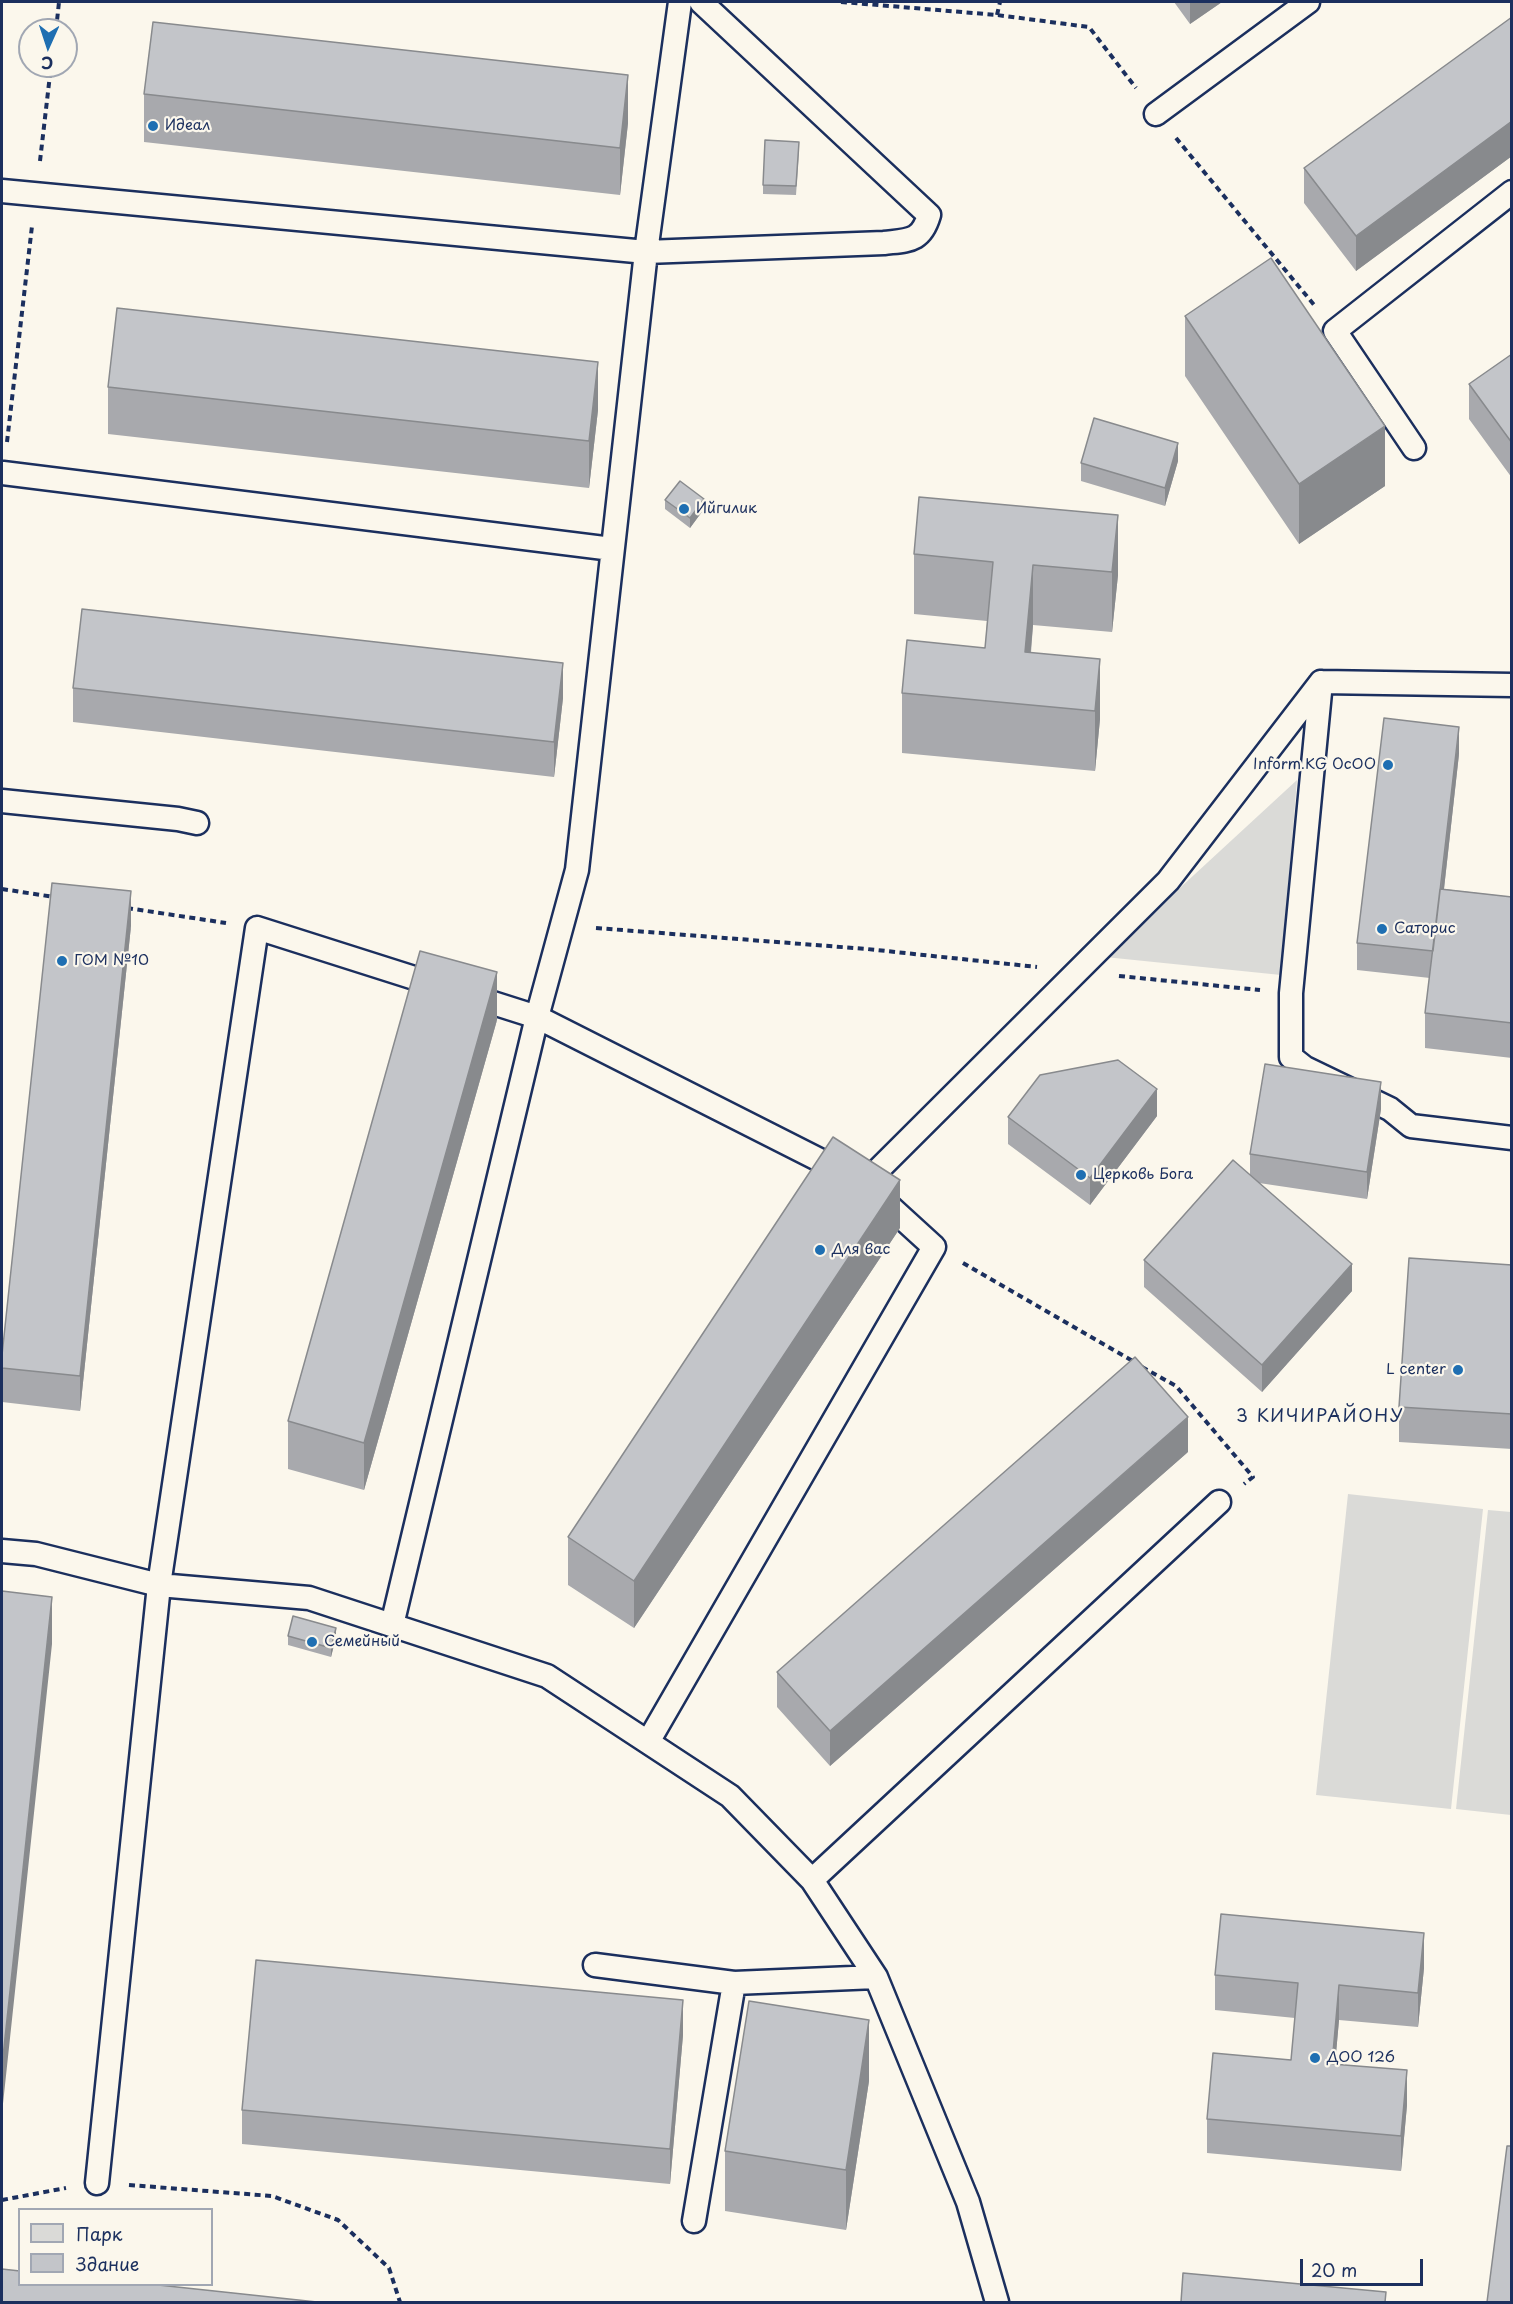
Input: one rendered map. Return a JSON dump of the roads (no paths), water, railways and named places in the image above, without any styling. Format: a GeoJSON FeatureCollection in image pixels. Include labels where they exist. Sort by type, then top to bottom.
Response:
{"type":"FeatureCollection","features":[{"type":"Feature","properties":{"kind":"lane"},"geometry":{"type":"LineString","coordinates":[[392,1625],[537,1017],[564,925],[577,870],[646,252],[680,2]]}},
{"type":"Feature","properties":{"kind":"lane"},"geometry":{"type":"LineString","coordinates":[[2,191],[646,252],[912,240],[924,230],[929,215],[700,2]]}},
{"type":"Feature","properties":{"kind":"lane"},"geometry":{"type":"LineString","coordinates":[[1156,114],[1308,2]]}},
{"type":"Feature","properties":{"kind":"lane"},"geometry":{"type":"LineString","coordinates":[[1414,448],[1335,331],[1512,192]]}},
{"type":"Feature","properties":{"kind":"lane"},"geometry":{"type":"LineString","coordinates":[[3,473],[612,549]]}},
{"type":"Feature","properties":{"kind":"lane"},"geometry":{"type":"LineString","coordinates":[[1321,682],[1512,685]]}},
{"type":"Feature","properties":{"kind":"lane"},"geometry":{"type":"LineString","coordinates":[[865,1183],[1168,881],[1321,682]]}},
{"type":"Feature","properties":{"kind":"lane"},"geometry":{"type":"LineString","coordinates":[[1321,682],[1291,993],[1291,1057],[1305,1068],[1390,1109],[1411,1126],[1512,1138]]}},
{"type":"Feature","properties":{"kind":"lane"},"geometry":{"type":"LineString","coordinates":[[2,801],[178,819],[197,823]]}},
{"type":"Feature","properties":{"kind":"lane"},"geometry":{"type":"LineString","coordinates":[[97,2182],[159,1585],[257,928],[537,1017],[865,1183],[934,1247],[648,1742]]}},
{"type":"Feature","properties":{"kind":"lane"},"geometry":{"type":"LineString","coordinates":[[812,1880],[1219,1502]]}},
{"type":"Feature","properties":{"kind":"lane"},"geometry":{"type":"LineString","coordinates":[[2,1551],[36,1554],[159,1585],[309,1599],[547,1676],[730,1796],[812,1880],[876,1977],[968,2202],[997,2302]]}},
{"type":"Feature","properties":{"kind":"lane"},"geometry":{"type":"LineString","coordinates":[[595,1965],[734,1983],[876,1977]]}},
{"type":"Feature","properties":{"kind":"lane"},"geometry":{"type":"LineString","coordinates":[[694,2221],[734,1983]]}},
{"type":"Feature","properties":{"kind":"place","name":"Идеал"},"geometry":{"type":"Point","coordinates":[153,126]}},
{"type":"Feature","properties":{"kind":"place","name":"Ийгилик"},"geometry":{"type":"Point","coordinates":[684,509]}},
{"type":"Feature","properties":{"kind":"place","name":"Inform.KG OcOO"},"geometry":{"type":"Point","coordinates":[1388,765]}},
{"type":"Feature","properties":{"kind":"place","name":"Саторис"},"geometry":{"type":"Point","coordinates":[1382,929]}},
{"type":"Feature","properties":{"kind":"place","name":"ГОМ №10"},"geometry":{"type":"Point","coordinates":[62,961]}},
{"type":"Feature","properties":{"kind":"place","name":"Церковь Бога"},"geometry":{"type":"Point","coordinates":[1081,1175]}},
{"type":"Feature","properties":{"kind":"place","name":"Для вас"},"geometry":{"type":"Point","coordinates":[820,1250]}},
{"type":"Feature","properties":{"kind":"place","name":"L center"},"geometry":{"type":"Point","coordinates":[1458,1370]}},
{"type":"Feature","properties":{"kind":"place","name":"Семейный"},"geometry":{"type":"Point","coordinates":[312,1642]}},
{"type":"Feature","properties":{"kind":"place","name":"ДОО 126"},"geometry":{"type":"Point","coordinates":[1315,2058]}},
{"type":"Feature","properties":{"kind":"district","name":"3 КИЧИРАЙОНУ"},"geometry":{"type":"Point","coordinates":[1320,1417]}}]}
